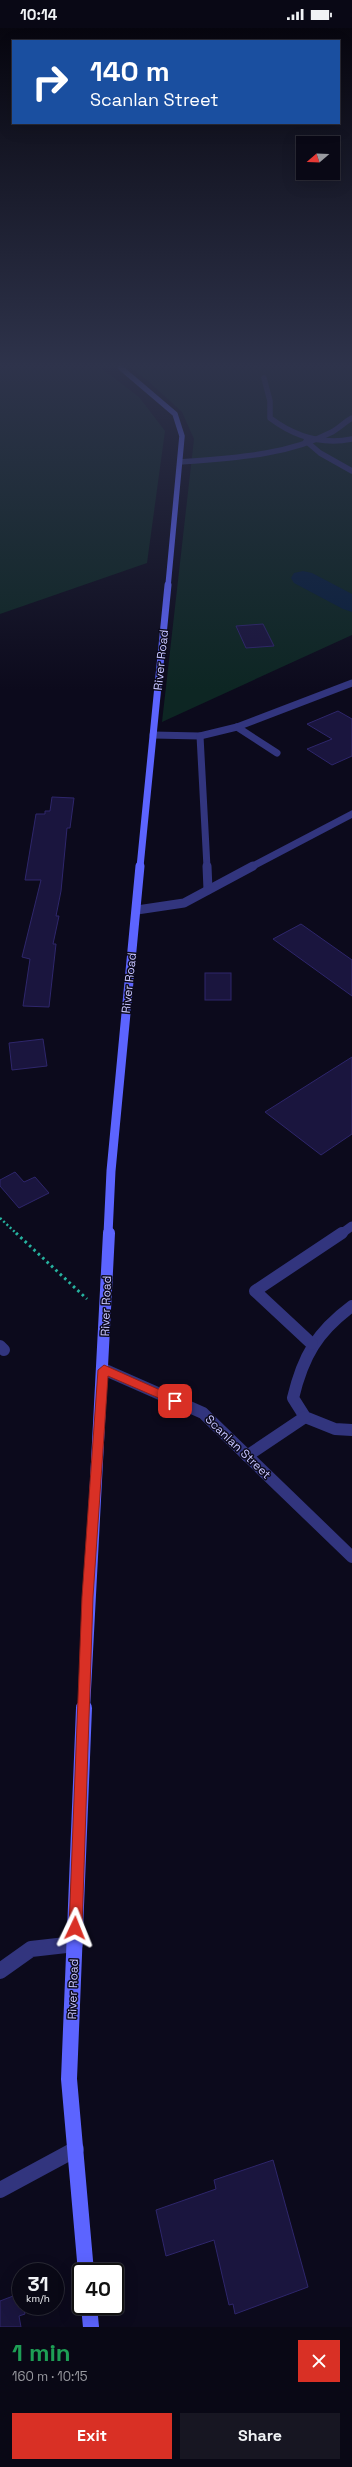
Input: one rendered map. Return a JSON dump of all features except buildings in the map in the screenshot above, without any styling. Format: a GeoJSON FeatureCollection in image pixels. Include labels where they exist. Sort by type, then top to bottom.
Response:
{"type":"FeatureCollection","features":[{"type":"Feature","properties":{"kind":"street","name":"River Road"},"geometry":{"type":"LineString","coordinates":[[85,2263],[70,2079],[88,1597],[104,1370],[111,1171],[179,475]]}},
{"type":"Feature","properties":{"kind":"street"},"geometry":{"type":"LineString","coordinates":[[153,735],[200,736],[237,728],[352,683]]}},
{"type":"Feature","properties":{"kind":"street"},"geometry":{"type":"LineString","coordinates":[[237,728],[277,753]]}},
{"type":"Feature","properties":{"kind":"street"},"geometry":{"type":"LineString","coordinates":[[200,736],[208,890]]}},
{"type":"Feature","properties":{"kind":"street"},"geometry":{"type":"LineString","coordinates":[[136,910],[184,903],[352,814]]}},
{"type":"Feature","properties":{"kind":"street"},"geometry":{"type":"LineString","coordinates":[[312,1344],[255,1291],[352,1226]]}},
{"type":"Feature","properties":{"kind":"street"},"geometry":{"type":"LineString","coordinates":[[352,1306],[330,1320],[312,1344],[299,1371],[293,1398],[305,1417],[335,1429],[352,1430]]}},
{"type":"Feature","properties":{"kind":"street","name":"Scanlan Street"},"geometry":{"type":"LineString","coordinates":[[104,1370],[203,1413],[352,1557]]}},
{"type":"Feature","properties":{"kind":"street"},"geometry":{"type":"LineString","coordinates":[[247,1456],[305,1417]]}},
{"type":"Feature","properties":{"kind":"street"},"geometry":{"type":"LineString","coordinates":[[0,1971],[31,1949],[75,1944]]}},
{"type":"Feature","properties":{"kind":"street"},"geometry":{"type":"LineString","coordinates":[[0,2190],[76,2149]]}},
{"type":"Feature","properties":{"kind":"street"},"geometry":{"type":"LineString","coordinates":[[90,2315],[91,2327]]}},
{"type":"Feature","properties":{"kind":"path"},"geometry":{"type":"LineString","coordinates":[[0,1218],[105,1315]]}},
{"type":"Feature","properties":{"kind":"green space"},"geometry":{"type":"Polygon","coordinates":[[[0,475],[159,475],[147,563],[0,614],[0,475]]]}},
{"type":"Feature","properties":{"kind":"green space"},"geometry":{"type":"Polygon","coordinates":[[[190,475],[352,475],[352,635],[162,722],[190,475]]]}},
{"type":"Feature","properties":{"kind":"waterway"},"geometry":{"type":"LineString","coordinates":[[303,578],[352,604]]}},
{"type":"Feature","properties":{"kind":"route"},"geometry":{"type":"LineString","coordinates":[[75,1928],[88,1597],[104,1370],[175,1401]]}}]}
